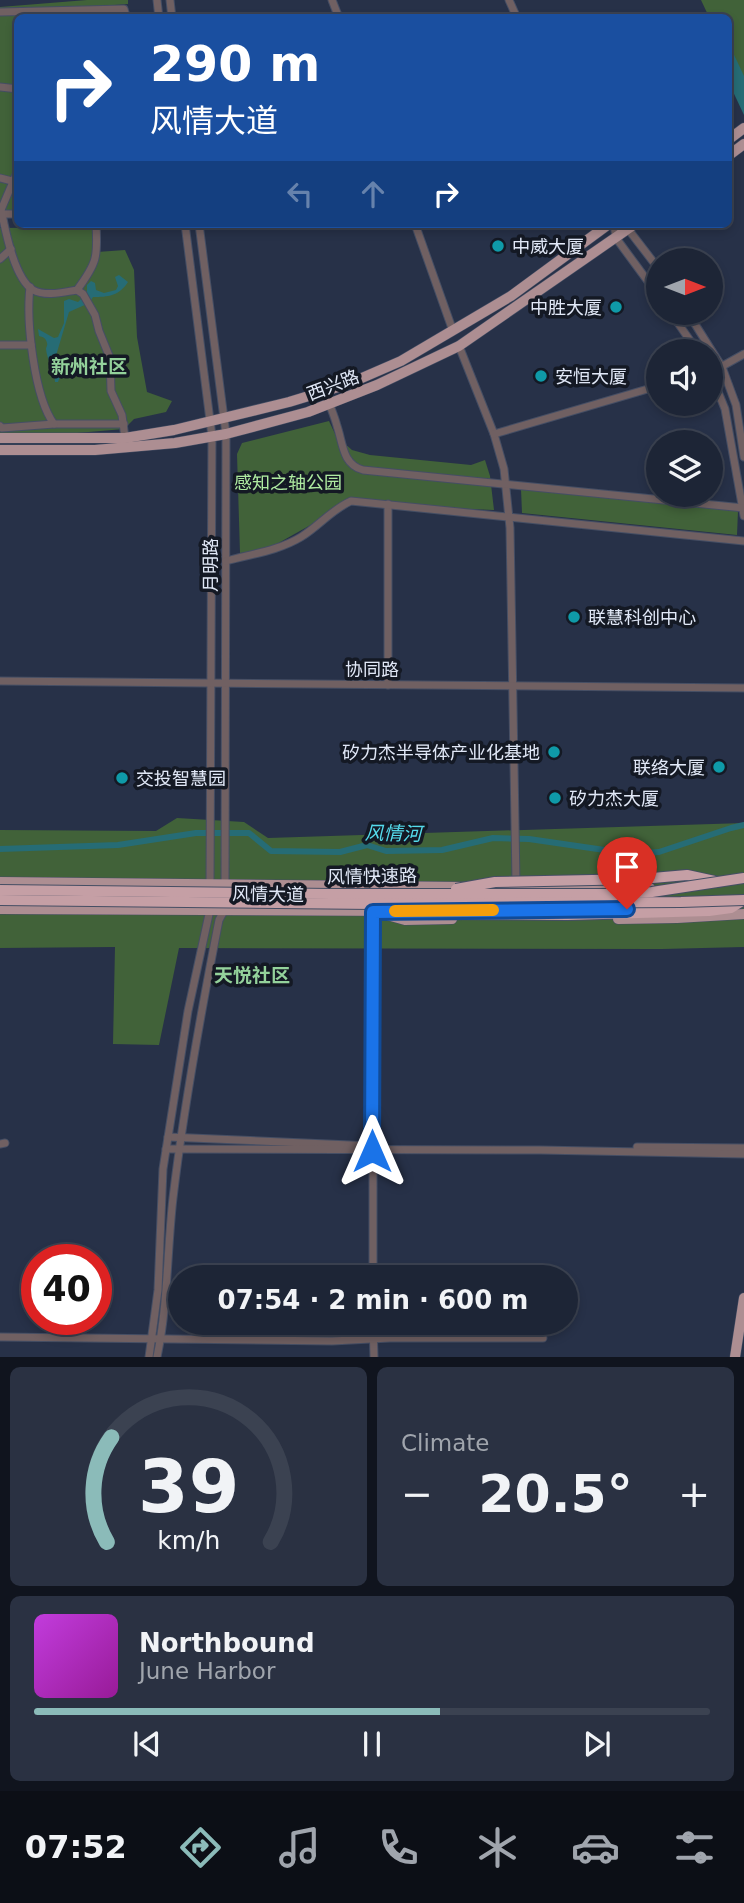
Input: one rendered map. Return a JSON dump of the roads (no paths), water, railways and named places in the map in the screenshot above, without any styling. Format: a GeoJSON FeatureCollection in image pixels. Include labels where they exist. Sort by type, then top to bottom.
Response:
{"type":"FeatureCollection","features":[{"type":"Feature","properties":{"kind":"highway"},"geometry":{"type":"LineString","coordinates":[[432,893],[495,882],[641,879],[687,875],[728,884]]}},
{"type":"Feature","properties":{"kind":"highway","name":"风情快速路"},"geometry":{"type":"LineString","coordinates":[[0,890],[618,894],[744,879]]}},
{"type":"Feature","properties":{"kind":"highway"},"geometry":{"type":"LineString","coordinates":[[373,908],[423,915],[567,915],[709,911],[732,908],[744,899]]}},
{"type":"Feature","properties":{"kind":"highway","name":"风情快速路"},"geometry":{"type":"LineString","coordinates":[[0,900],[373,908],[669,903],[744,899]]}},
{"type":"Feature","properties":{"kind":"main road","name":"西兴路"},"geometry":{"type":"LineString","coordinates":[[0,438],[125,438],[211,422],[348,384],[401,361],[453,331],[616,228]]}},
{"type":"Feature","properties":{"kind":"main road","name":"西兴路"},"geometry":{"type":"LineString","coordinates":[[0,450],[134,448],[226,434],[308,412],[377,385],[459,346],[616,238],[620,228]]}},
{"type":"Feature","properties":{"kind":"main road","name":"风情大道"},"geometry":{"type":"LineString","coordinates":[[0,882],[697,890],[744,879]]}},
{"type":"Feature","properties":{"kind":"main road","name":"风情大道"},"geometry":{"type":"LineString","coordinates":[[0,909],[373,908],[405,919],[677,918],[744,914]]}},
{"type":"Feature","properties":{"kind":"main road"},"geometry":{"type":"LineString","coordinates":[[735,1357],[744,1298]]}},
{"type":"Feature","properties":{"kind":"street"},"geometry":{"type":"LineString","coordinates":[[0,12],[124,9],[125,14]]}},
{"type":"Feature","properties":{"kind":"street"},"geometry":{"type":"LineString","coordinates":[[14,177],[1,214],[18,271],[32,289],[47,294],[80,292]]}},
{"type":"Feature","properties":{"kind":"street"},"geometry":{"type":"LineString","coordinates":[[0,178],[12,181]]}},
{"type":"Feature","properties":{"kind":"street"},"geometry":{"type":"LineString","coordinates":[[80,292],[94,266],[98,247],[96,228]]}},
{"type":"Feature","properties":{"kind":"street","name":"月明路"},"geometry":{"type":"LineString","coordinates":[[156,1340],[161,1199],[167,1137],[188,1012],[211,908],[212,436],[186,228]]}},
{"type":"Feature","properties":{"kind":"street","name":"月明路"},"geometry":{"type":"LineString","coordinates":[[156,1340],[172,1201],[199,1021],[219,920],[225,909],[226,434],[200,228]]}},
{"type":"Feature","properties":{"kind":"street"},"geometry":{"type":"LineString","coordinates":[[416,228],[453,331]]}},
{"type":"Feature","properties":{"kind":"street"},"geometry":{"type":"LineString","coordinates":[[624,228],[646,254]]}},
{"type":"Feature","properties":{"kind":"street"},"geometry":{"type":"LineString","coordinates":[[616,238],[646,279]]}},
{"type":"Feature","properties":{"kind":"street"},"geometry":{"type":"LineString","coordinates":[[0,259],[11,249]]}},
{"type":"Feature","properties":{"kind":"street"},"geometry":{"type":"LineString","coordinates":[[30,286],[27,310],[31,345],[45,412],[54,424]]}},
{"type":"Feature","properties":{"kind":"street"},"geometry":{"type":"LineString","coordinates":[[80,292],[90,304],[110,358],[111,391],[122,415],[125,438]]}},
{"type":"Feature","properties":{"kind":"street"},"geometry":{"type":"LineString","coordinates":[[0,345],[31,345]]}},
{"type":"Feature","properties":{"kind":"street"},"geometry":{"type":"LineString","coordinates":[[459,346],[494,434],[504,469],[513,686],[516,887]]}},
{"type":"Feature","properties":{"kind":"street"},"geometry":{"type":"LineString","coordinates":[[723,366],[744,354]]}},
{"type":"Feature","properties":{"kind":"street"},"geometry":{"type":"LineString","coordinates":[[723,370],[736,405],[744,457]]}},
{"type":"Feature","properties":{"kind":"street"},"geometry":{"type":"LineString","coordinates":[[494,434],[646,390]]}},
{"type":"Feature","properties":{"kind":"street"},"geometry":{"type":"LineString","coordinates":[[329,403],[343,452],[355,468],[744,511],[723,404]]}},
{"type":"Feature","properties":{"kind":"street"},"geometry":{"type":"LineString","coordinates":[[0,426],[124,425]]}},
{"type":"Feature","properties":{"kind":"street"},"geometry":{"type":"LineString","coordinates":[[226,561],[284,546],[304,535],[327,514],[351,501],[744,541]]}},
{"type":"Feature","properties":{"kind":"street"},"geometry":{"type":"LineString","coordinates":[[388,504],[388,685]]}},
{"type":"Feature","properties":{"kind":"street","name":"协同路"},"geometry":{"type":"LineString","coordinates":[[0,681],[744,688]]}},
{"type":"Feature","properties":{"kind":"street"},"geometry":{"type":"LineString","coordinates":[[373,908],[373,1265]]}},
{"type":"Feature","properties":{"kind":"street"},"geometry":{"type":"LineString","coordinates":[[167,1137],[372,1149],[744,1148]]}},
{"type":"Feature","properties":{"kind":"street"},"geometry":{"type":"LineString","coordinates":[[166,1149],[540,1150],[744,1154]]}},
{"type":"Feature","properties":{"kind":"street"},"geometry":{"type":"LineString","coordinates":[[374,1335],[374,1357]]}},
{"type":"Feature","properties":{"kind":"street"},"geometry":{"type":"LineString","coordinates":[[0,1337],[332,1341],[544,1338]]}},
{"type":"Feature","properties":{"kind":"street"},"geometry":{"type":"LineString","coordinates":[[149,1357],[156,1340]]}},
{"type":"Feature","properties":{"kind":"street"},"geometry":{"type":"LineString","coordinates":[[156,1340],[157,1357]]}},
{"type":"Feature","properties":{"kind":"waterway","name":"风情河"},"geometry":{"type":"LineString","coordinates":[[0,849],[118,845],[196,833],[249,833],[271,851],[340,852],[367,845],[386,851],[442,850],[493,838],[529,839],[632,854],[659,852],[744,825]]}},
{"type":"Feature","properties":{"kind":"place","name":"中威大厦"},"geometry":{"type":"Point","coordinates":[498,246]}},
{"type":"Feature","properties":{"kind":"place","name":"中胜大厦"},"geometry":{"type":"Point","coordinates":[616,307]}},
{"type":"Feature","properties":{"kind":"place","name":"安恒大厦"},"geometry":{"type":"Point","coordinates":[541,376]}},
{"type":"Feature","properties":{"kind":"place","name":"联慧科创中心"},"geometry":{"type":"Point","coordinates":[574,617]}},
{"type":"Feature","properties":{"kind":"place","name":"矽力杰半导体产业化基地"},"geometry":{"type":"Point","coordinates":[554,752]}},
{"type":"Feature","properties":{"kind":"place","name":"联络大厦"},"geometry":{"type":"Point","coordinates":[719,767]}},
{"type":"Feature","properties":{"kind":"place","name":"交投智慧园"},"geometry":{"type":"Point","coordinates":[122,778]}},
{"type":"Feature","properties":{"kind":"place","name":"矽力杰大厦"},"geometry":{"type":"Point","coordinates":[555,798]}},
{"type":"Feature","properties":{"kind":"district","name":"新州社区"},"geometry":{"type":"Point","coordinates":[89,366]}},
{"type":"Feature","properties":{"kind":"district","name":"天悦社区"},"geometry":{"type":"Point","coordinates":[252,975]}},
{"type":"Feature","properties":{"kind":"park label","name":"感知之轴公园"},"geometry":{"type":"Point","coordinates":[288,482]}}]}
